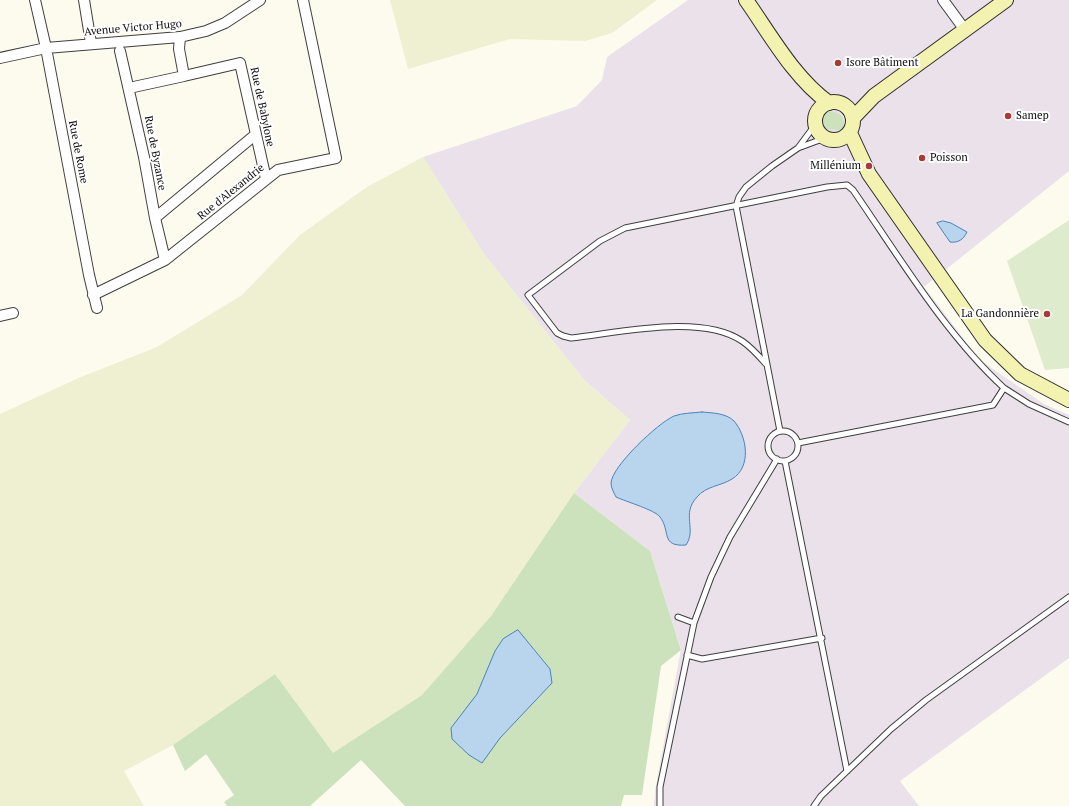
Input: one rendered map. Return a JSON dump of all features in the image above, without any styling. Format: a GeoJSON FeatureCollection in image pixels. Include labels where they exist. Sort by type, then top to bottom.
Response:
{"type":"FeatureCollection","features":[{"type":"Feature","properties":{"kind":"main road"},"geometry":{"type":"LineString","coordinates":[[746,0],[802,80],[829,103]]}},
{"type":"Feature","properties":{"kind":"main road"},"geometry":{"type":"LineString","coordinates":[[853,118],[874,96],[1006,0]]}},
{"type":"Feature","properties":{"kind":"main road"},"geometry":{"type":"LineString","coordinates":[[802,80],[816,120],[817,131],[830,139],[869,174]]}},
{"type":"Feature","properties":{"kind":"main road"},"geometry":{"type":"LineString","coordinates":[[845,105],[874,96]]}},
{"type":"Feature","properties":{"kind":"main road"},"geometry":{"type":"LineString","coordinates":[[816,120],[819,109],[829,103],[837,102],[849,108],[854,123],[850,133],[840,140],[830,139]]}},
{"type":"Feature","properties":{"kind":"main road"},"geometry":{"type":"LineString","coordinates":[[850,133],[869,174],[986,340],[1020,374],[1069,400]]}},
{"type":"Feature","properties":{"kind":"street","name":"Rue de Rome"},"geometry":{"type":"LineString","coordinates":[[35,0],[46,48],[93,295],[97,308]]}},
{"type":"Feature","properties":{"kind":"street"},"geometry":{"type":"LineString","coordinates":[[84,0],[91,43]]}},
{"type":"Feature","properties":{"kind":"street","name":"Avenue Victor Hugo"},"geometry":{"type":"LineString","coordinates":[[0,58],[46,48],[91,43],[180,37],[206,31],[225,23],[260,0]]}},
{"type":"Feature","properties":{"kind":"street","name":"Rue d'Alexandrie"},"geometry":{"type":"LineString","coordinates":[[93,295],[164,260],[278,170],[336,158],[304,0]]}},
{"type":"Feature","properties":{"kind":"street"},"geometry":{"type":"LineString","coordinates":[[943,0],[965,30]]}},
{"type":"Feature","properties":{"kind":"street"},"geometry":{"type":"LineString","coordinates":[[129,88],[184,76],[179,49],[180,37]]}},
{"type":"Feature","properties":{"kind":"street","name":"Rue de Byzance"},"geometry":{"type":"LineString","coordinates":[[120,51],[144,157],[164,260]]}},
{"type":"Feature","properties":{"kind":"street","name":"Rue de Babylone"},"geometry":{"type":"LineString","coordinates":[[184,76],[240,62],[266,179]]}},
{"type":"Feature","properties":{"kind":"street"},"geometry":{"type":"LineString","coordinates":[[155,218],[255,135]]}},
{"type":"Feature","properties":{"kind":"street"},"geometry":{"type":"LineString","coordinates":[[0,316],[13,314]]}},
{"type":"Feature","properties":{"kind":"lane"},"geometry":{"type":"LineString","coordinates":[[780,431],[736,206],[739,197],[746,187],[798,148],[816,120]]}},
{"type":"Feature","properties":{"kind":"lane"},"geometry":{"type":"LineString","coordinates":[[798,148],[830,139]]}},
{"type":"Feature","properties":{"kind":"lane"},"geometry":{"type":"LineString","coordinates":[[766,364],[741,341],[725,333],[700,328],[677,326],[571,338],[563,336],[558,333],[528,295],[614,232],[625,228],[827,187],[847,185],[853,190],[915,281],[972,356],[1004,388],[1029,404],[1069,422]]}},
{"type":"Feature","properties":{"kind":"lane"},"geometry":{"type":"LineString","coordinates":[[798,443],[993,406],[1004,388]]}},
{"type":"Feature","properties":{"kind":"lane"},"geometry":{"type":"LineString","coordinates":[[780,431],[793,435],[798,443],[797,452],[790,459],[785,461],[776,459],[770,453],[768,445],[772,436],[780,431]]}},
{"type":"Feature","properties":{"kind":"lane"},"geometry":{"type":"LineString","coordinates":[[660,806],[660,787],[694,624],[711,577],[730,537],[776,459]]}},
{"type":"Feature","properties":{"kind":"lane"},"geometry":{"type":"LineString","coordinates":[[785,461],[822,638],[847,771]]}},
{"type":"Feature","properties":{"kind":"lane"},"geometry":{"type":"LineString","coordinates":[[814,806],[821,796],[892,728],[926,700],[1069,597]]}},
{"type":"Feature","properties":{"kind":"lane"},"geometry":{"type":"LineString","coordinates":[[678,616],[694,624]]}},
{"type":"Feature","properties":{"kind":"lane"},"geometry":{"type":"LineString","coordinates":[[687,655],[702,659],[822,638]]}},
{"type":"Feature","properties":{"kind":"shaded area"},"geometry":{"type":"Polygon","coordinates":[[[688,0],[1069,0],[1069,171],[924,287],[980,360],[1044,404],[1069,415],[1069,658],[900,781],[919,806],[654,806],[655,791],[681,649],[650,551],[574,493],[630,420],[584,380],[484,254],[423,157],[577,106],[602,80],[607,57],[688,0]]]}},
{"type":"Feature","properties":{"kind":"green space"},"geometry":{"type":"Polygon","coordinates":[[[390,0],[657,0],[612,33],[585,41],[510,39],[408,69],[390,0]]]}},
{"type":"Feature","properties":{"kind":"green space"},"geometry":{"type":"Polygon","coordinates":[[[828,112],[836,113],[842,116],[844,126],[842,130],[823,129],[823,118],[828,112]]]}},
{"type":"Feature","properties":{"kind":"green space"},"geometry":{"type":"Polygon","coordinates":[[[423,157],[484,254],[584,380],[630,420],[574,493],[491,616],[422,695],[333,754],[275,674],[173,745],[124,771],[144,806],[0,806],[0,414],[81,377],[157,347],[242,295],[300,235],[367,187],[423,157]]]}},
{"type":"Feature","properties":{"kind":"green space","name":"La Gandonnière"},"geometry":{"type":"Polygon","coordinates":[[[1069,220],[1069,368],[1045,370],[1007,261],[1069,220]]]}},
{"type":"Feature","properties":{"kind":"green space"},"geometry":{"type":"Polygon","coordinates":[[[574,493],[650,551],[681,650],[661,666],[642,795],[624,795],[621,806],[405,806],[361,760],[310,806],[227,806],[224,802],[234,795],[206,754],[185,771],[173,745],[275,674],[333,753],[422,695],[491,616],[574,493]]]}},
{"type":"Feature","properties":{"kind":"water"},"geometry":{"type":"Polygon","coordinates":[[[943,221],[951,223],[967,232],[964,237],[955,242],[950,242],[937,223],[943,221]]]}},
{"type":"Feature","properties":{"kind":"water"},"geometry":{"type":"Polygon","coordinates":[[[702,412],[727,416],[734,421],[742,435],[745,459],[743,467],[732,479],[709,488],[701,493],[692,503],[689,515],[689,539],[686,545],[678,545],[669,541],[663,522],[657,514],[616,497],[611,483],[613,476],[627,456],[658,427],[674,416],[702,412]]]}},
{"type":"Feature","properties":{"kind":"water"},"geometry":{"type":"Polygon","coordinates":[[[518,630],[550,669],[552,683],[500,738],[482,763],[469,755],[452,739],[451,728],[477,694],[495,651],[503,639],[518,630]]]}},
{"type":"Feature","properties":{"kind":"place","name":"Isore Bâtiment"},"geometry":{"type":"Point","coordinates":[838,63]}},
{"type":"Feature","properties":{"kind":"place","name":"Samep"},"geometry":{"type":"Point","coordinates":[1008,116]}},
{"type":"Feature","properties":{"kind":"place","name":"Poisson"},"geometry":{"type":"Point","coordinates":[922,158]}},
{"type":"Feature","properties":{"kind":"place","name":"Millénium"},"geometry":{"type":"Point","coordinates":[869,166]}},
{"type":"Feature","properties":{"kind":"place","name":"La Gandonnière"},"geometry":{"type":"Point","coordinates":[1047,314]}}]}
